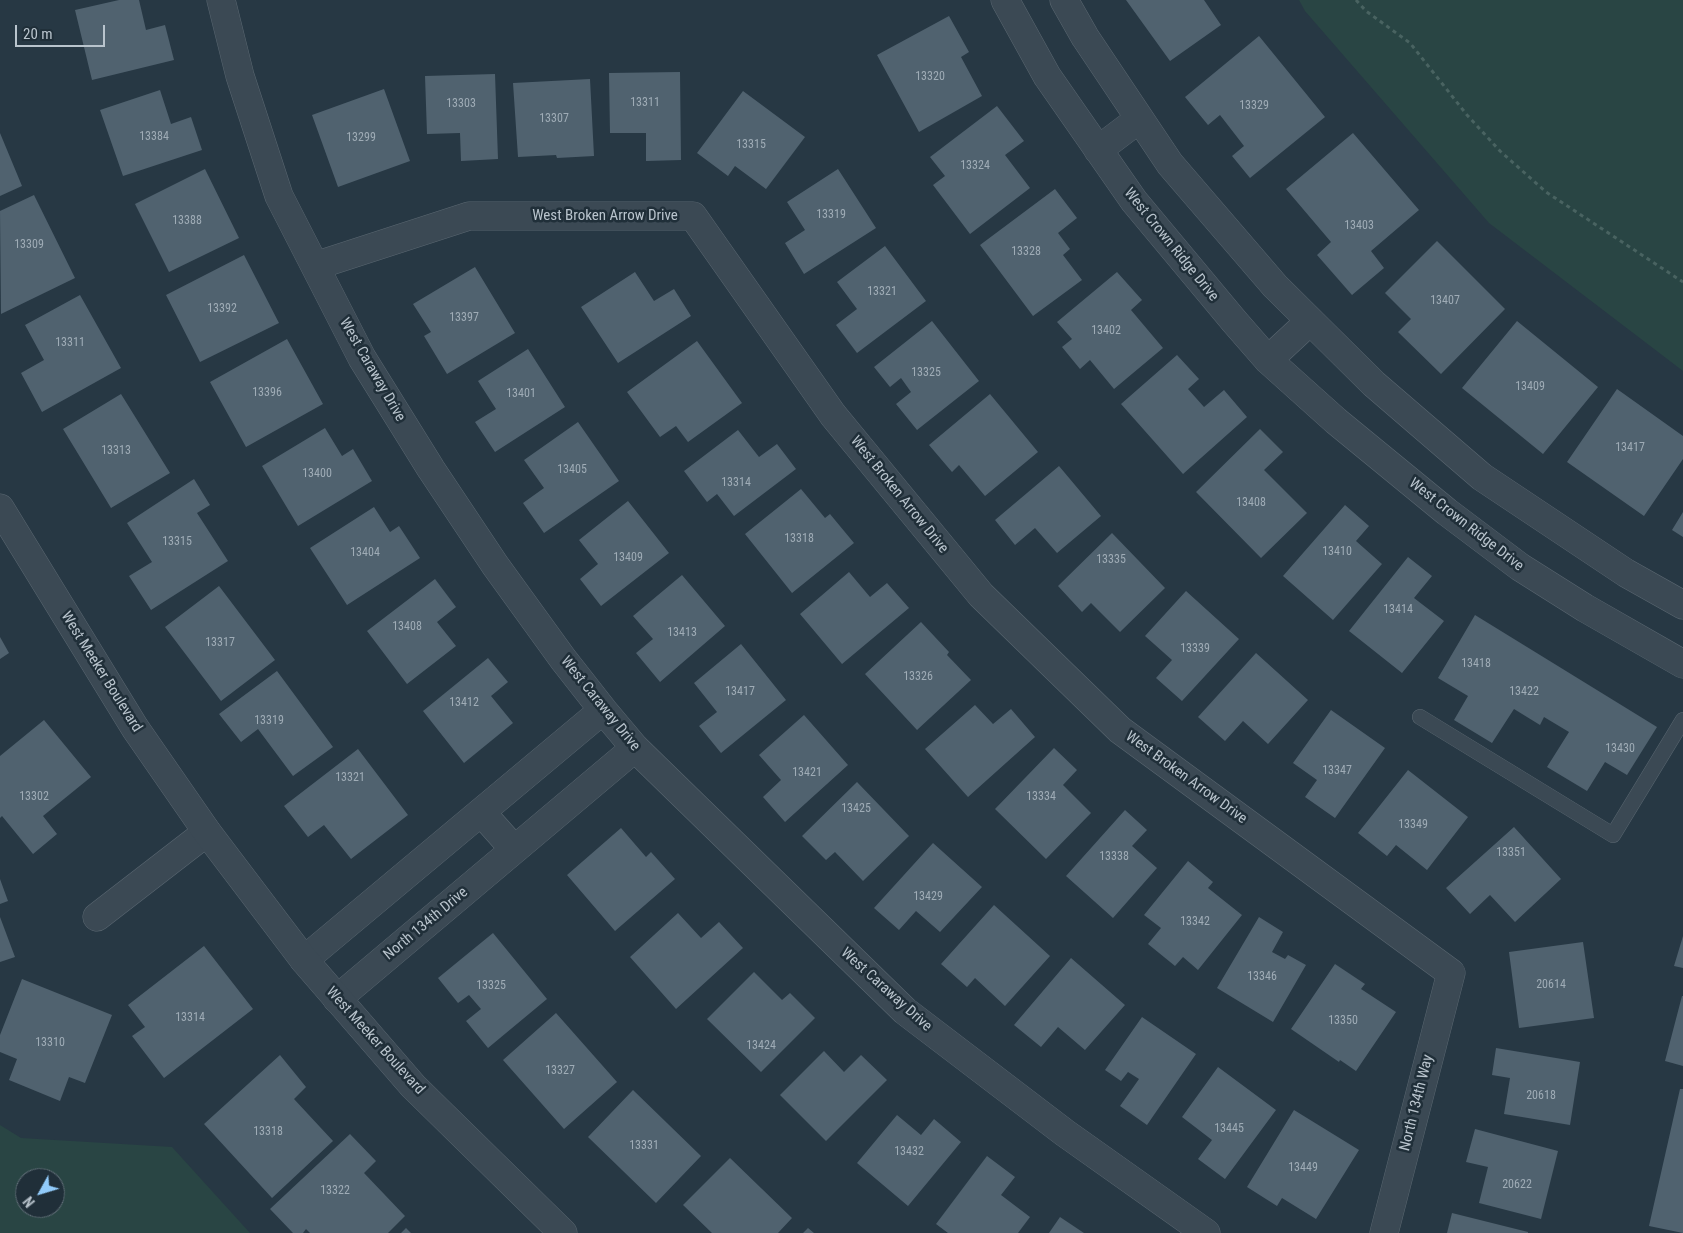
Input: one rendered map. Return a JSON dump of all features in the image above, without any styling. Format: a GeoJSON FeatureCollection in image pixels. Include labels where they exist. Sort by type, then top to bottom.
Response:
{"type":"FeatureCollection","features":[{"type":"Feature","properties":{"kind":"street","name":"West Caraway Drive"},"geometry":{"type":"LineString","coordinates":[[221,0],[240,76],[279,196],[362,358],[430,469],[495,564],[602,710],[635,748],[905,1011],[1065,1133],[1206,1233]]}},
{"type":"Feature","properties":{"kind":"street","name":"West Crown Ridge Drive"},"geometry":{"type":"LineString","coordinates":[[1005,0],[1046,76],[1134,201],[1234,322],[1268,360],[1336,421],[1447,512],[1520,567],[1585,608],[1683,664]]}},
{"type":"Feature","properties":{"kind":"street"},"geometry":{"type":"LineString","coordinates":[[1064,0],[1084,37],[1170,164],[1275,286],[1374,384],[1482,477],[1626,573],[1683,605]]}},
{"type":"Feature","properties":{"kind":"street"},"geometry":{"type":"LineString","coordinates":[[1098,150],[1140,119]]}},
{"type":"Feature","properties":{"kind":"street","name":"West Broken Arrow Drive"},"geometry":{"type":"LineString","coordinates":[[315,266],[469,216],[693,216],[833,415],[981,595],[1120,730],[1451,973]]}},
{"type":"Feature","properties":{"kind":"street"},"geometry":{"type":"LineString","coordinates":[[1268,360],[1310,321]]}},
{"type":"Feature","properties":{"kind":"street","name":"West Meeker Boulevard"},"geometry":{"type":"LineString","coordinates":[[0,508],[135,728],[207,832],[304,960],[413,1086],[563,1233]]}},
{"type":"Feature","properties":{"kind":"street"},"geometry":{"type":"LineString","coordinates":[[304,960],[602,710]]}},
{"type":"Feature","properties":{"kind":"street","name":"North 134th Drive"},"geometry":{"type":"LineString","coordinates":[[337,999],[635,748]]}},
{"type":"Feature","properties":{"kind":"street"},"geometry":{"type":"LineString","coordinates":[[481,812],[514,849]]}},
{"type":"Feature","properties":{"kind":"street"},"geometry":{"type":"LineString","coordinates":[[97,917],[207,832]]}},
{"type":"Feature","properties":{"kind":"street","name":"North 134th Way"},"geometry":{"type":"LineString","coordinates":[[1384,1233],[1451,973]]}},
{"type":"Feature","properties":{"kind":"lane"},"geometry":{"type":"LineString","coordinates":[[1420,717],[1613,835],[1683,720]]}},
{"type":"Feature","properties":{"kind":"path"},"geometry":{"type":"LineString","coordinates":[[1356,0],[1366,12],[1410,43],[1467,115],[1500,151],[1546,192],[1683,282]]}},
{"type":"Feature","properties":{"kind":"green space"},"geometry":{"type":"Polygon","coordinates":[[[1299,0],[1683,0],[1683,371],[1489,223],[1305,11],[1299,0]]]}},
{"type":"Feature","properties":{"kind":"green space"},"geometry":{"type":"Polygon","coordinates":[[[0,1125],[21,1138],[172,1147],[250,1233],[0,1233],[0,1125]]]}},
{"type":"Feature","properties":{"kind":"building"},"geometry":{"type":"Polygon","coordinates":[[[119,0],[139,0],[146,30],[165,25],[174,60],[92,80],[75,10],[119,0]]]}},
{"type":"Feature","properties":{"kind":"building"},"geometry":{"type":"Polygon","coordinates":[[[1126,0],[1204,0],[1221,25],[1170,61],[1126,0]]]}},
{"type":"Feature","properties":{"kind":"building"},"geometry":{"type":"Polygon","coordinates":[[[949,16],[969,52],[961,57],[982,96],[919,132],[877,55],[949,16]]]}},
{"type":"Feature","properties":{"kind":"building"},"geometry":{"type":"Polygon","coordinates":[[[1259,36],[1325,117],[1250,178],[1232,156],[1244,146],[1220,115],[1208,125],[1185,97],[1259,36]]]}},
{"type":"Feature","properties":{"kind":"building"},"geometry":{"type":"Polygon","coordinates":[[[680,72],[681,160],[646,161],[646,133],[610,133],[609,73],[680,72]]]}},
{"type":"Feature","properties":{"kind":"building"},"geometry":{"type":"Polygon","coordinates":[[[495,74],[498,159],[461,161],[460,133],[427,134],[425,76],[495,74]]]}},
{"type":"Feature","properties":{"kind":"building"},"geometry":{"type":"Polygon","coordinates":[[[590,79],[594,156],[557,158],[556,155],[518,157],[513,83],[590,79]]]}},
{"type":"Feature","properties":{"kind":"building"},"geometry":{"type":"Polygon","coordinates":[[[384,89],[410,161],[338,187],[312,115],[384,89]]]}},
{"type":"Feature","properties":{"kind":"building"},"geometry":{"type":"Polygon","coordinates":[[[160,90],[171,124],[191,117],[202,150],[123,176],[100,110],[160,90]]]}},
{"type":"Feature","properties":{"kind":"building"},"geometry":{"type":"Polygon","coordinates":[[[743,91],[805,137],[766,189],[735,166],[728,176],[697,153],[743,91]]]}},
{"type":"Feature","properties":{"kind":"building"},"geometry":{"type":"Polygon","coordinates":[[[997,106],[1024,141],[1005,155],[1030,188],[970,234],[933,185],[945,176],[930,157],[997,106]]]}},
{"type":"Feature","properties":{"kind":"building"},"geometry":{"type":"Polygon","coordinates":[[[0,133],[22,186],[0,196],[0,133]]]}},
{"type":"Feature","properties":{"kind":"building"},"geometry":{"type":"Polygon","coordinates":[[[1353,133],[1419,210],[1371,251],[1384,268],[1352,295],[1317,255],[1331,242],[1286,189],[1353,133]]]}},
{"type":"Feature","properties":{"kind":"building"},"geometry":{"type":"Polygon","coordinates":[[[205,169],[239,238],[169,272],[135,204],[205,169]]]}},
{"type":"Feature","properties":{"kind":"building"},"geometry":{"type":"Polygon","coordinates":[[[838,169],[876,228],[804,274],[785,243],[805,230],[787,202],[838,169]]]}},
{"type":"Feature","properties":{"kind":"building"},"geometry":{"type":"Polygon","coordinates":[[[1055,189],[1077,218],[1058,233],[1070,249],[1063,255],[1082,280],[1033,316],[980,245],[1055,189]]]}},
{"type":"Feature","properties":{"kind":"building"},"geometry":{"type":"Polygon","coordinates":[[[34,195],[75,278],[1,314],[0,211],[34,195]]]}},
{"type":"Feature","properties":{"kind":"building"},"geometry":{"type":"Polygon","coordinates":[[[1437,241],[1505,309],[1441,374],[1398,332],[1411,319],[1385,293],[1437,241]]]}},
{"type":"Feature","properties":{"kind":"building"},"geometry":{"type":"Polygon","coordinates":[[[885,246],[926,301],[857,353],[836,325],[857,309],[837,282],[885,246]]]}},
{"type":"Feature","properties":{"kind":"building"},"geometry":{"type":"Polygon","coordinates":[[[244,255],[279,323],[200,362],[166,295],[244,255]]]}},
{"type":"Feature","properties":{"kind":"building"},"geometry":{"type":"Polygon","coordinates":[[[475,267],[515,333],[447,374],[424,336],[431,332],[413,304],[475,267]]]}},
{"type":"Feature","properties":{"kind":"building"},"geometry":{"type":"Polygon","coordinates":[[[635,272],[654,301],[674,289],[691,316],[618,363],[581,307],[635,272]]]}},
{"type":"Feature","properties":{"kind":"building"},"geometry":{"type":"Polygon","coordinates":[[[1117,272],[1142,300],[1131,310],[1163,348],[1114,389],[1090,360],[1080,369],[1062,347],[1072,339],[1057,322],[1117,272]]]}},
{"type":"Feature","properties":{"kind":"building"},"geometry":{"type":"Polygon","coordinates":[[[80,295],[121,368],[42,412],[21,373],[44,360],[25,325],[80,295]]]}},
{"type":"Feature","properties":{"kind":"building"},"geometry":{"type":"Polygon","coordinates":[[[932,321],[979,381],[917,430],[896,404],[911,392],[901,378],[890,387],[874,367],[932,321]]]}},
{"type":"Feature","properties":{"kind":"building"},"geometry":{"type":"Polygon","coordinates":[[[1517,321],[1598,387],[1543,454],[1462,388],[1517,321]]]}},
{"type":"Feature","properties":{"kind":"building"},"geometry":{"type":"Polygon","coordinates":[[[287,339],[323,404],[246,447],[210,382],[287,339]]]}},
{"type":"Feature","properties":{"kind":"building"},"geometry":{"type":"Polygon","coordinates":[[[697,341],[742,403],[688,442],[676,426],[660,437],[627,392],[697,341]]]}},
{"type":"Feature","properties":{"kind":"building"},"geometry":{"type":"Polygon","coordinates":[[[528,349],[565,407],[495,452],[475,422],[496,409],[478,381],[528,349]]]}},
{"type":"Feature","properties":{"kind":"building"},"geometry":{"type":"Polygon","coordinates":[[[1177,355],[1199,379],[1188,389],[1204,407],[1224,390],[1247,417],[1183,474],[1121,404],[1177,355]]]}},
{"type":"Feature","properties":{"kind":"building"},"geometry":{"type":"Polygon","coordinates":[[[1617,389],[1683,436],[1683,459],[1644,516],[1567,462],[1617,389]]]}},
{"type":"Feature","properties":{"kind":"building"},"geometry":{"type":"Polygon","coordinates":[[[121,394],[170,473],[111,508],[63,429],[121,394]]]}},
{"type":"Feature","properties":{"kind":"building"},"geometry":{"type":"Polygon","coordinates":[[[990,394],[1038,452],[985,496],[959,465],[952,472],[929,445],[990,394]]]}},
{"type":"Feature","properties":{"kind":"building"},"geometry":{"type":"Polygon","coordinates":[[[578,422],[619,481],[544,533],[523,503],[544,488],[524,460],[578,422]]]}},
{"type":"Feature","properties":{"kind":"building"},"geometry":{"type":"Polygon","coordinates":[[[325,428],[342,456],[353,449],[372,481],[298,526],[262,466],[325,428]]]}},
{"type":"Feature","properties":{"kind":"building"},"geometry":{"type":"Polygon","coordinates":[[[1260,429],[1283,452],[1264,470],[1307,513],[1261,558],[1196,492],[1260,429]]]}},
{"type":"Feature","properties":{"kind":"building"},"geometry":{"type":"Polygon","coordinates":[[[738,430],[759,457],[777,444],[796,469],[734,516],[717,494],[707,502],[684,471],[738,430]]]}},
{"type":"Feature","properties":{"kind":"building"},"geometry":{"type":"Polygon","coordinates":[[[1059,466],[1101,516],[1057,553],[1035,528],[1015,545],[995,520],[1059,466]]]}},
{"type":"Feature","properties":{"kind":"building"},"geometry":{"type":"Polygon","coordinates":[[[194,479],[210,505],[197,513],[228,561],[151,610],[129,576],[152,562],[127,523],[194,479]]]}},
{"type":"Feature","properties":{"kind":"building"},"geometry":{"type":"Polygon","coordinates":[[[801,489],[825,518],[830,514],[854,543],[792,593],[745,534],[801,489]]]}},
{"type":"Feature","properties":{"kind":"building"},"geometry":{"type":"Polygon","coordinates":[[[628,501],[669,553],[601,606],[580,579],[598,564],[579,540],[628,501]]]}},
{"type":"Feature","properties":{"kind":"building"},"geometry":{"type":"Polygon","coordinates":[[[1345,505],[1369,526],[1356,541],[1382,564],[1333,620],[1283,576],[1345,505]]]}},
{"type":"Feature","properties":{"kind":"building"},"geometry":{"type":"Polygon","coordinates":[[[374,507],[390,532],[399,526],[420,558],[347,605],[310,548],[374,507]]]}},
{"type":"Feature","properties":{"kind":"building"},"geometry":{"type":"Polygon","coordinates":[[[1683,512],[1683,537],[1672,530],[1683,512]]]}},
{"type":"Feature","properties":{"kind":"building"},"geometry":{"type":"Polygon","coordinates":[[[1112,533],[1165,588],[1120,632],[1091,603],[1082,612],[1058,586],[1112,533]]]}},
{"type":"Feature","properties":{"kind":"building"},"geometry":{"type":"Polygon","coordinates":[[[1408,557],[1432,576],[1414,598],[1444,621],[1402,673],[1349,631],[1408,557]]]}},
{"type":"Feature","properties":{"kind":"building"},"geometry":{"type":"Polygon","coordinates":[[[849,572],[870,597],[887,583],[909,608],[842,664],[800,614],[849,572]]]}},
{"type":"Feature","properties":{"kind":"building"},"geometry":{"type":"Polygon","coordinates":[[[682,575],[725,626],[660,682],[636,653],[653,639],[633,616],[682,575]]]}},
{"type":"Feature","properties":{"kind":"building"},"geometry":{"type":"Polygon","coordinates":[[[435,579],[456,607],[437,622],[456,646],[407,684],[367,631],[435,579]]]}},
{"type":"Feature","properties":{"kind":"building"},"geometry":{"type":"Polygon","coordinates":[[[219,586],[275,660],[221,701],[165,627],[219,586]]]}},
{"type":"Feature","properties":{"kind":"building"},"geometry":{"type":"Polygon","coordinates":[[[1186,591],[1239,639],[1182,701],[1156,678],[1172,660],[1145,636],[1186,591]]]}},
{"type":"Feature","properties":{"kind":"building"},"geometry":{"type":"Polygon","coordinates":[[[1475,615],[1657,727],[1627,775],[1605,762],[1587,791],[1547,767],[1569,732],[1544,717],[1540,725],[1514,709],[1492,743],[1454,720],[1468,696],[1438,678],[1475,615]]]}},
{"type":"Feature","properties":{"kind":"building"},"geometry":{"type":"Polygon","coordinates":[[[921,622],[949,652],[947,655],[971,680],[917,730],[865,674],[921,622]]]}},
{"type":"Feature","properties":{"kind":"building"},"geometry":{"type":"Polygon","coordinates":[[[0,637],[9,653],[0,659],[0,637]]]}},
{"type":"Feature","properties":{"kind":"building"},"geometry":{"type":"Polygon","coordinates":[[[741,644],[786,700],[721,753],[699,726],[717,712],[694,683],[741,644]]]}},
{"type":"Feature","properties":{"kind":"building"},"geometry":{"type":"Polygon","coordinates":[[[1256,653],[1308,700],[1268,744],[1243,721],[1225,741],[1198,717],[1256,653]]]}},
{"type":"Feature","properties":{"kind":"building"},"geometry":{"type":"Polygon","coordinates":[[[488,658],[508,682],[491,696],[513,723],[464,763],[423,711],[488,658]]]}},
{"type":"Feature","properties":{"kind":"building"},"geometry":{"type":"Polygon","coordinates":[[[277,671],[333,747],[293,776],[258,729],[241,742],[219,714],[277,671]]]}},
{"type":"Feature","properties":{"kind":"building"},"geometry":{"type":"Polygon","coordinates":[[[975,705],[993,724],[1011,709],[1035,737],[968,797],[925,749],[975,705]]]}},
{"type":"Feature","properties":{"kind":"building"},"geometry":{"type":"Polygon","coordinates":[[[1331,710],[1385,748],[1335,818],[1305,797],[1317,780],[1293,763],[1331,710]]]}},
{"type":"Feature","properties":{"kind":"building"},"geometry":{"type":"Polygon","coordinates":[[[804,715],[848,765],[785,822],[763,797],[781,780],[759,755],[804,715]]]}},
{"type":"Feature","properties":{"kind":"building"},"geometry":{"type":"Polygon","coordinates":[[[44,720],[91,777],[43,816],[57,834],[33,854],[2,816],[0,818],[0,756],[44,720]]]}},
{"type":"Feature","properties":{"kind":"building"},"geometry":{"type":"Polygon","coordinates":[[[1054,748],[1077,770],[1063,785],[1091,813],[1046,859],[995,809],[1054,748]]]}},
{"type":"Feature","properties":{"kind":"building"},"geometry":{"type":"Polygon","coordinates":[[[358,749],[408,815],[351,859],[324,825],[308,837],[284,806],[358,749]]]}},
{"type":"Feature","properties":{"kind":"building"},"geometry":{"type":"Polygon","coordinates":[[[1408,770],[1468,817],[1427,870],[1396,845],[1387,856],[1358,833],[1408,770]]]}},
{"type":"Feature","properties":{"kind":"building"},"geometry":{"type":"Polygon","coordinates":[[[857,782],[909,836],[863,881],[835,852],[826,860],[802,836],[857,782]]]}},
{"type":"Feature","properties":{"kind":"building"},"geometry":{"type":"Polygon","coordinates":[[[1125,810],[1147,830],[1132,846],[1157,868],[1113,918],[1066,876],[1125,810]]]}},
{"type":"Feature","properties":{"kind":"building"},"geometry":{"type":"Polygon","coordinates":[[[1514,827],[1561,879],[1515,922],[1490,895],[1470,914],[1446,888],[1514,827]]]}},
{"type":"Feature","properties":{"kind":"building"},"geometry":{"type":"Polygon","coordinates":[[[621,828],[646,857],[651,852],[675,879],[615,931],[567,875],[621,828]]]}},
{"type":"Feature","properties":{"kind":"building"},"geometry":{"type":"Polygon","coordinates":[[[933,843],[982,887],[940,932],[916,911],[899,930],[874,908],[933,843]]]}},
{"type":"Feature","properties":{"kind":"building"},"geometry":{"type":"Polygon","coordinates":[[[1188,861],[1213,882],[1208,888],[1242,915],[1198,970],[1183,957],[1175,966],[1148,944],[1161,928],[1144,915],[1188,861]]]}},
{"type":"Feature","properties":{"kind":"building"},"geometry":{"type":"Polygon","coordinates":[[[0,879],[8,901],[0,904],[0,879]]]}},
{"type":"Feature","properties":{"kind":"building"},"geometry":{"type":"Polygon","coordinates":[[[994,905],[1050,956],[1005,1006],[975,978],[967,987],[941,964],[994,905]]]}},
{"type":"Feature","properties":{"kind":"building"},"geometry":{"type":"Polygon","coordinates":[[[678,913],[701,938],[719,922],[743,948],[676,1009],[630,957],[678,913]]]}},
{"type":"Feature","properties":{"kind":"building"},"geometry":{"type":"Polygon","coordinates":[[[0,917],[15,957],[0,962],[0,917]]]}},
{"type":"Feature","properties":{"kind":"building"},"geometry":{"type":"Polygon","coordinates":[[[1259,917],[1283,932],[1272,952],[1285,959],[1288,955],[1306,965],[1273,1022],[1217,988],[1259,917]]]}},
{"type":"Feature","properties":{"kind":"building"},"geometry":{"type":"Polygon","coordinates":[[[493,933],[547,999],[488,1048],[466,1021],[481,1009],[469,995],[458,1003],[438,978],[493,933]]]}},
{"type":"Feature","properties":{"kind":"building"},"geometry":{"type":"Polygon","coordinates":[[[1683,936],[1683,968],[1674,966],[1683,936]]]}},
{"type":"Feature","properties":{"kind":"building"},"geometry":{"type":"Polygon","coordinates":[[[1583,942],[1594,1018],[1519,1028],[1509,952],[1583,942]]]}},
{"type":"Feature","properties":{"kind":"building"},"geometry":{"type":"Polygon","coordinates":[[[204,946],[253,1009],[164,1078],[132,1036],[145,1027],[128,1005],[204,946]]]}},
{"type":"Feature","properties":{"kind":"building"},"geometry":{"type":"Polygon","coordinates":[[[1071,958],[1125,1005],[1085,1050],[1058,1027],[1041,1047],[1014,1025],[1071,958]]]}},
{"type":"Feature","properties":{"kind":"building"},"geometry":{"type":"Polygon","coordinates":[[[1335,964],[1365,984],[1361,989],[1396,1012],[1356,1071],[1340,1060],[1339,1062],[1291,1029],[1335,964]]]}},
{"type":"Feature","properties":{"kind":"building"},"geometry":{"type":"Polygon","coordinates":[[[754,972],[782,1000],[790,993],[815,1018],[761,1072],[707,1019],[754,972]]]}},
{"type":"Feature","properties":{"kind":"building"},"geometry":{"type":"Polygon","coordinates":[[[22,979],[112,1015],[85,1083],[69,1077],[60,1101],[9,1080],[17,1059],[0,1052],[0,1035],[22,979]]]}},
{"type":"Feature","properties":{"kind":"building"},"geometry":{"type":"Polygon","coordinates":[[[1683,996],[1683,1066],[1665,1061],[1683,996]]]}},
{"type":"Feature","properties":{"kind":"building"},"geometry":{"type":"Polygon","coordinates":[[[556,1013],[617,1082],[564,1129],[503,1060],[556,1013]]]}},
{"type":"Feature","properties":{"kind":"building"},"geometry":{"type":"Polygon","coordinates":[[[1142,1017],[1196,1054],[1147,1125],[1120,1106],[1139,1079],[1128,1072],[1121,1081],[1105,1070],[1142,1017]]]}},
{"type":"Feature","properties":{"kind":"building"},"geometry":{"type":"Polygon","coordinates":[[[1496,1048],[1580,1062],[1570,1125],[1504,1114],[1510,1078],[1492,1075],[1496,1048]]]}},
{"type":"Feature","properties":{"kind":"building"},"geometry":{"type":"Polygon","coordinates":[[[824,1051],[844,1072],[861,1055],[887,1080],[826,1141],[780,1095],[824,1051]]]}},
{"type":"Feature","properties":{"kind":"building"},"geometry":{"type":"Polygon","coordinates":[[[280,1055],[306,1087],[294,1099],[333,1141],[272,1198],[204,1124],[280,1055]]]}},
{"type":"Feature","properties":{"kind":"building"},"geometry":{"type":"Polygon","coordinates":[[[1218,1067],[1276,1110],[1225,1179],[1198,1159],[1212,1140],[1182,1117],[1218,1067]]]}},
{"type":"Feature","properties":{"kind":"building"},"geometry":{"type":"Polygon","coordinates":[[[1680,1089],[1683,1089],[1683,1233],[1649,1226],[1680,1089]]]}},
{"type":"Feature","properties":{"kind":"building"},"geometry":{"type":"Polygon","coordinates":[[[633,1090],[701,1156],[656,1203],[588,1137],[633,1090]]]}},
{"type":"Feature","properties":{"kind":"building"},"geometry":{"type":"Polygon","coordinates":[[[1294,1110],[1359,1150],[1316,1219],[1282,1198],[1277,1206],[1247,1187],[1294,1110]]]}},
{"type":"Feature","properties":{"kind":"building"},"geometry":{"type":"Polygon","coordinates":[[[897,1115],[921,1135],[934,1119],[961,1142],[908,1206],[857,1163],[897,1115]]]}},
{"type":"Feature","properties":{"kind":"building"},"geometry":{"type":"Polygon","coordinates":[[[1475,1129],[1558,1151],[1541,1219],[1479,1203],[1488,1167],[1466,1162],[1475,1129]]]}},
{"type":"Feature","properties":{"kind":"building"},"geometry":{"type":"Polygon","coordinates":[[[350,1134],[376,1161],[364,1173],[405,1216],[388,1233],[310,1233],[306,1229],[303,1233],[293,1233],[270,1209],[350,1134]]]}},
{"type":"Feature","properties":{"kind":"building"},"geometry":{"type":"Polygon","coordinates":[[[987,1156],[1015,1177],[1001,1195],[1030,1217],[1018,1233],[948,1233],[936,1224],[987,1156]]]}},
{"type":"Feature","properties":{"kind":"building"},"geometry":{"type":"Polygon","coordinates":[[[730,1158],[792,1218],[778,1233],[712,1233],[683,1205],[730,1158]]]}},
{"type":"Feature","properties":{"kind":"building"},"geometry":{"type":"Polygon","coordinates":[[[1452,1213],[1528,1232],[1528,1233],[1447,1233],[1452,1213]]]}},
{"type":"Feature","properties":{"kind":"building"},"geometry":{"type":"Polygon","coordinates":[[[1060,1217],[1084,1233],[1049,1233],[1060,1217]]]}},
{"type":"Feature","properties":{"kind":"building"},"geometry":{"type":"Polygon","coordinates":[[[406,1228],[411,1233],[401,1233],[406,1228]]]}},
{"type":"Feature","properties":{"kind":"building"},"geometry":{"type":"Polygon","coordinates":[[[808,1228],[814,1233],[803,1233],[808,1228]]]}}]}
